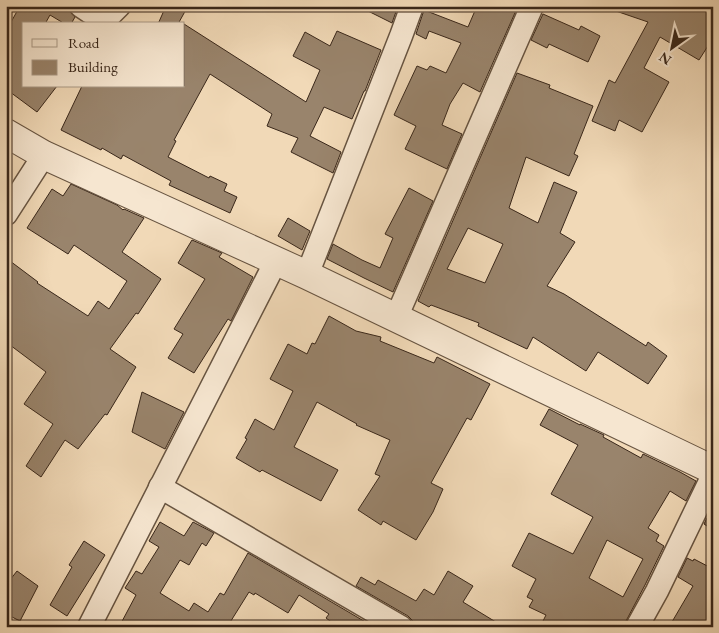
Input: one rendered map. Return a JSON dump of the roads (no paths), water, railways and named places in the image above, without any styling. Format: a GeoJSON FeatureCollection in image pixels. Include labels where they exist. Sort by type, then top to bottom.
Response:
{"type":"FeatureCollection","features":[{"type":"Feature","properties":{"kind":"street"},"geometry":{"type":"LineString","coordinates":[[81,6],[90,12],[110,15],[119,6]]}},
{"type":"Feature","properties":{"kind":"street"},"geometry":{"type":"LineString","coordinates":[[306,275],[412,6]]}},
{"type":"Feature","properties":{"kind":"street"},"geometry":{"type":"LineString","coordinates":[[396,318],[532,6]]}},
{"type":"Feature","properties":{"kind":"street"},"geometry":{"type":"LineString","coordinates":[[6,133],[44,155],[306,275],[713,470]]}},
{"type":"Feature","properties":{"kind":"street"},"geometry":{"type":"LineString","coordinates":[[6,214],[44,155]]}},
{"type":"Feature","properties":{"kind":"street"},"geometry":{"type":"LineString","coordinates":[[89,627],[276,261]]}},
{"type":"Feature","properties":{"kind":"street"},"geometry":{"type":"LineString","coordinates":[[637,627],[657,591],[713,475]]}},
{"type":"Feature","properties":{"kind":"street"},"geometry":{"type":"LineString","coordinates":[[160,487],[401,627]]}}]}
